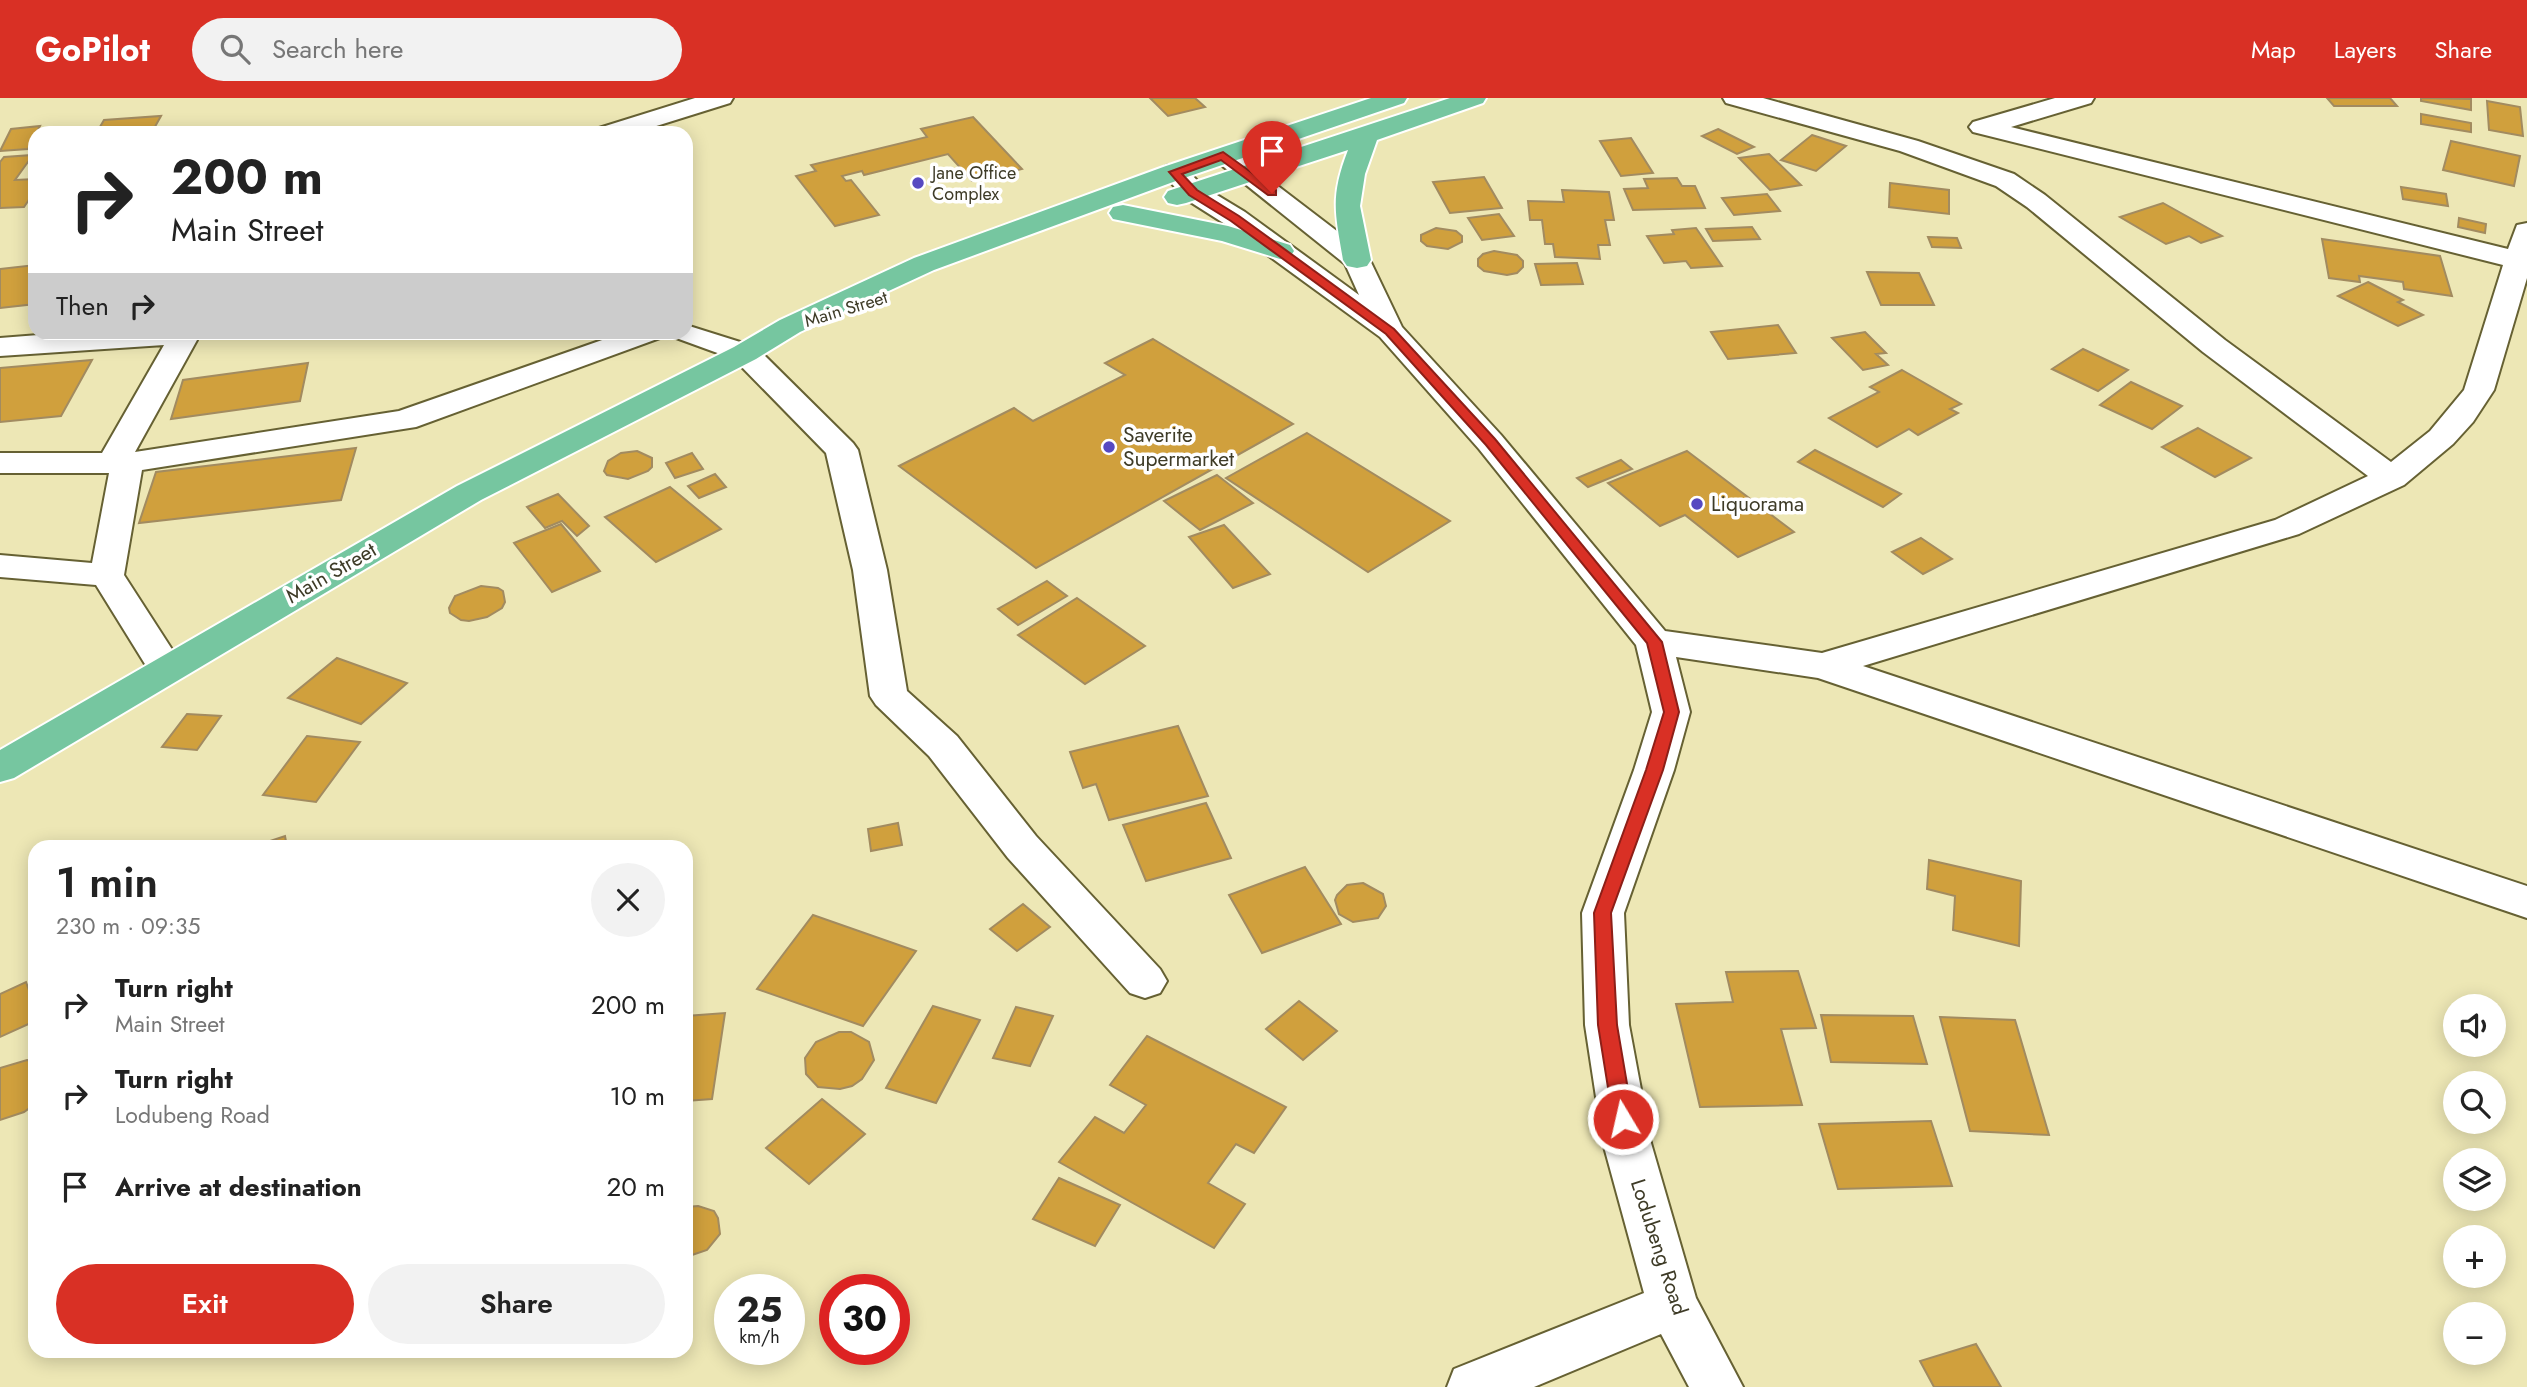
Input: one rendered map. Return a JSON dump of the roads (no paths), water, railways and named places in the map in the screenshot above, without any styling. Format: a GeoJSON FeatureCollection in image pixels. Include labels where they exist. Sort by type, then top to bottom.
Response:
{"type":"FeatureCollection","features":[{"type":"Feature","properties":{"kind":"highway","name":"Main Street"},"geometry":{"type":"LineString","coordinates":[[790,326],[961,275],[1123,213],[1184,182],[1223,156],[1395,98]]}},
{"type":"Feature","properties":{"kind":"highway","name":"Main Street"},"geometry":{"type":"LineString","coordinates":[[0,768],[166,668],[469,493],[745,353],[790,326],[924,264],[1184,182],[1251,176],[1367,133],[1474,98]]}},
{"type":"Feature","properties":{"kind":"highway"},"geometry":{"type":"LineString","coordinates":[[1357,260],[1347,206],[1352,174],[1367,133]]}},
{"type":"Feature","properties":{"kind":"highway"},"geometry":{"type":"LineString","coordinates":[[1123,213],[1228,234],[1280,251]]}},
{"type":"Feature","properties":{"kind":"street"},"geometry":{"type":"LineString","coordinates":[[631,126],[721,98]]}},
{"type":"Feature","properties":{"kind":"street"},"geometry":{"type":"LineString","coordinates":[[1735,98],[1909,146],[1992,175],[2016,187],[2214,346],[2392,478]]}},
{"type":"Feature","properties":{"kind":"street"},"geometry":{"type":"LineString","coordinates":[[1909,146],[2082,98]]}},
{"type":"Feature","properties":{"kind":"street"},"geometry":{"type":"LineString","coordinates":[[1822,666],[2287,527],[2353,499],[2392,478],[2465,414],[2479,390],[2523,246],[1962,132]]}},
{"type":"Feature","properties":{"kind":"street","name":"Lodubeng Road"},"geometry":{"type":"LineString","coordinates":[[1223,156],[1357,260],[1390,331]]}},
{"type":"Feature","properties":{"kind":"street","name":"Lodubeng Road"},"geometry":{"type":"LineString","coordinates":[[1184,182],[1390,331],[1490,442],[1654,642],[1671,712],[1654,770],[1603,913],[1607,1025],[1627,1143],[1673,1305],[1717,1387]]}},
{"type":"Feature","properties":{"kind":"street"},"geometry":{"type":"LineString","coordinates":[[693,336],[745,353],[842,450],[870,570],[890,696],[943,746],[1022,847],[1145,981]]}},
{"type":"Feature","properties":{"kind":"street"},"geometry":{"type":"LineString","coordinates":[[0,347],[97,340]]}},
{"type":"Feature","properties":{"kind":"street"},"geometry":{"type":"LineString","coordinates":[[127,463],[117,455],[182,340]]}},
{"type":"Feature","properties":{"kind":"street"},"geometry":{"type":"LineString","coordinates":[[0,463],[127,463],[405,420],[632,340]]}},
{"type":"Feature","properties":{"kind":"street"},"geometry":{"type":"LineString","coordinates":[[127,463],[107,575],[166,668]]}},
{"type":"Feature","properties":{"kind":"street"},"geometry":{"type":"LineString","coordinates":[[0,566],[107,575]]}},
{"type":"Feature","properties":{"kind":"street"},"geometry":{"type":"LineString","coordinates":[[1654,642],[1822,666],[2527,902]]}},
{"type":"Feature","properties":{"kind":"street"},"geometry":{"type":"LineString","coordinates":[[1473,1387],[1673,1305]]}},
{"type":"Feature","properties":{"kind":"place","name":"Jane Office Complex"},"geometry":{"type":"Point","coordinates":[918,183]}},
{"type":"Feature","properties":{"kind":"place","name":"Saverite Supermarket"},"geometry":{"type":"Point","coordinates":[1109,447]}},
{"type":"Feature","properties":{"kind":"place","name":"Liquorama"},"geometry":{"type":"Point","coordinates":[1697,504]}}]}
